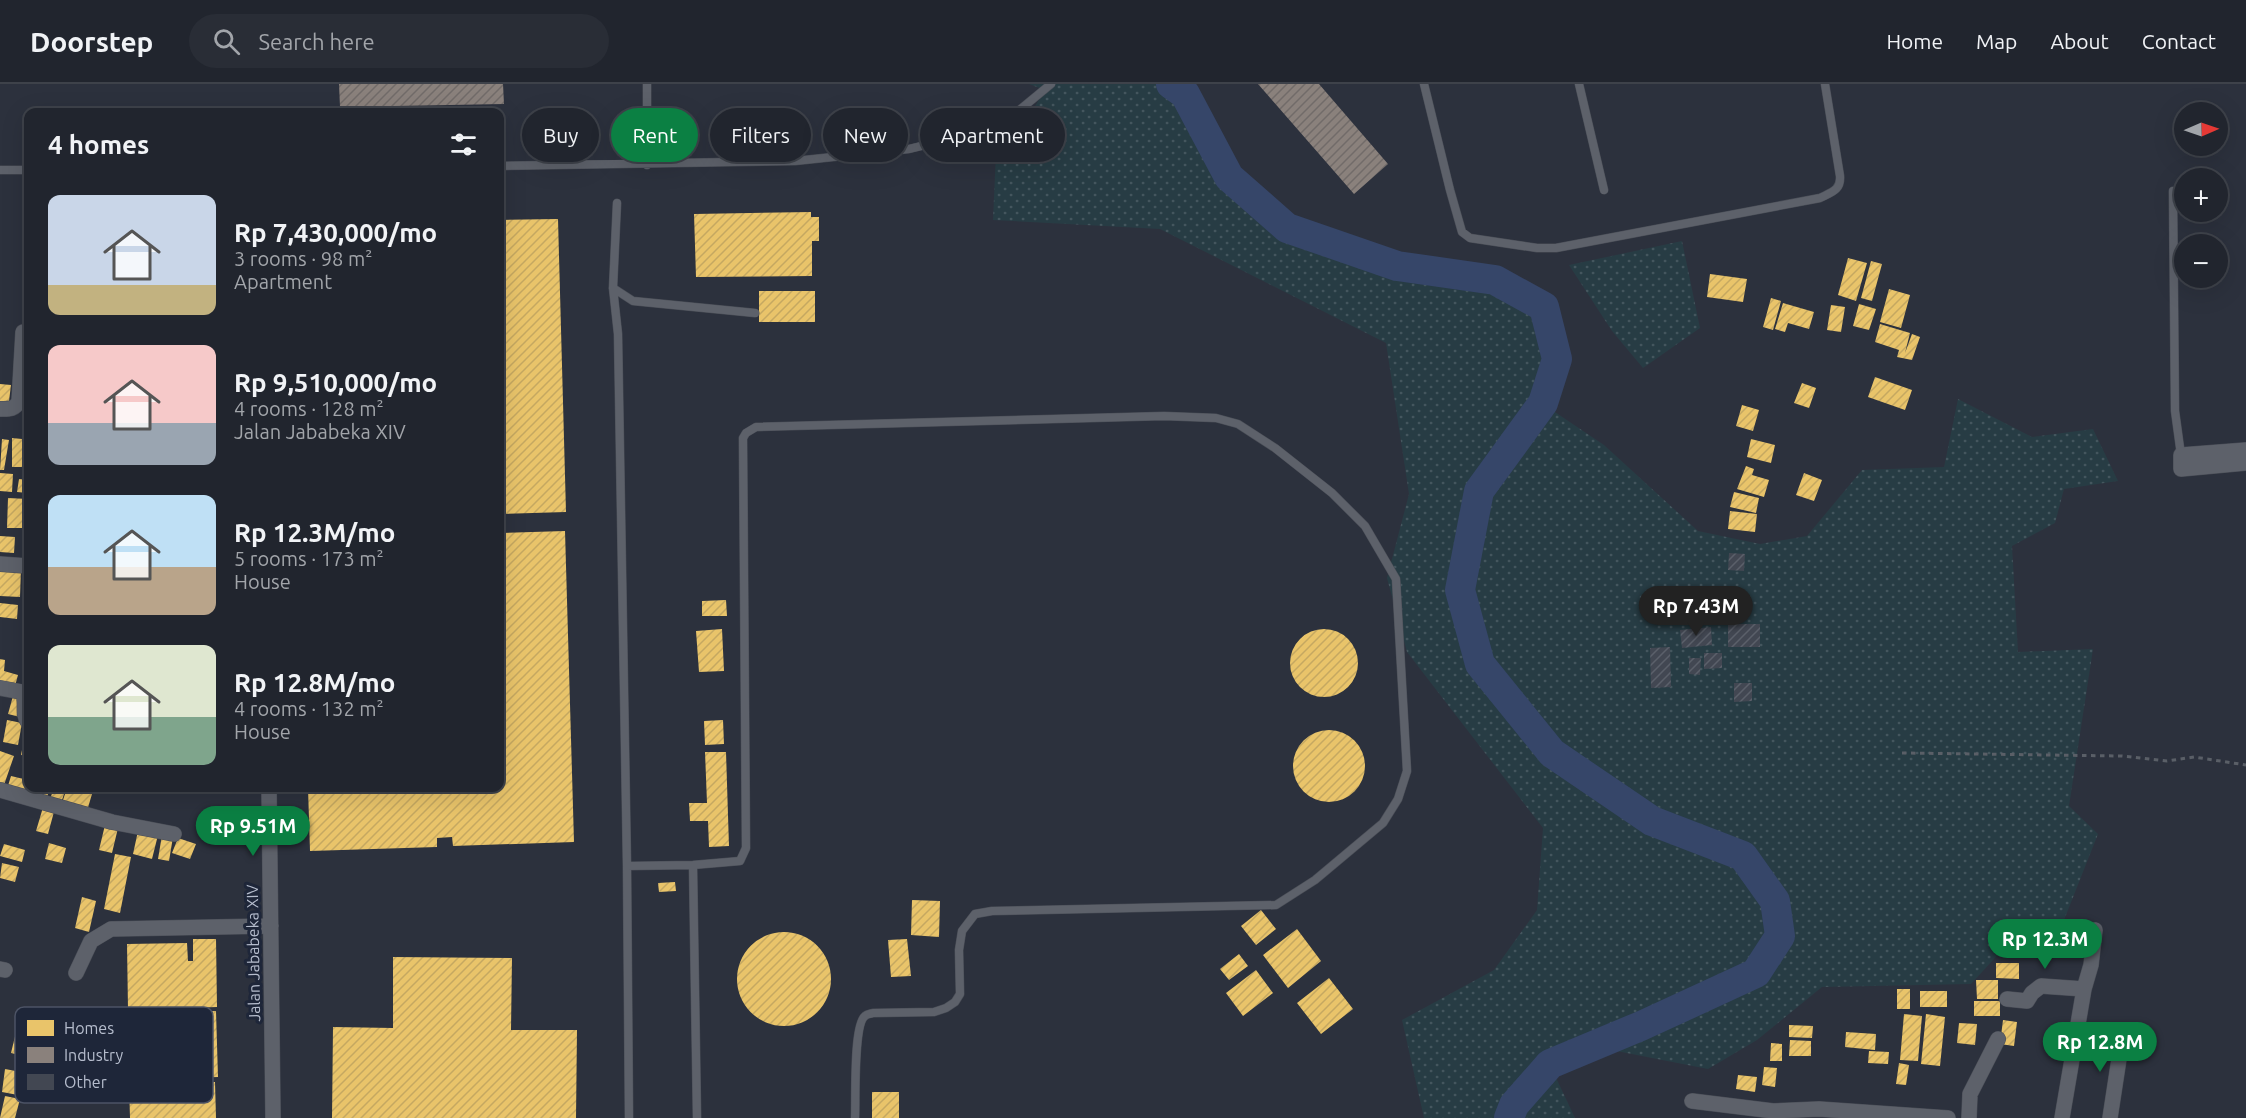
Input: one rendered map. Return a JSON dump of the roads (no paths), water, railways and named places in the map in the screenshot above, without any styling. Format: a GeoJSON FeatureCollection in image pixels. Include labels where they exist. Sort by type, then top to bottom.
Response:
{"type":"FeatureCollection","features":[{"type":"Feature","properties":{"kind":"street"},"geometry":{"type":"LineString","coordinates":[[0,409],[12,409],[19,401],[23,332]]}},
{"type":"Feature","properties":{"kind":"street"},"geometry":{"type":"LineString","coordinates":[[2246,450],[2181,455],[2181,469],[2246,463]]}},
{"type":"Feature","properties":{"kind":"street"},"geometry":{"type":"LineString","coordinates":[[0,564],[24,566]]}},
{"type":"Feature","properties":{"kind":"street"},"geometry":{"type":"LineString","coordinates":[[0,688],[22,692],[24,696]]}},
{"type":"Feature","properties":{"kind":"street"},"geometry":{"type":"LineString","coordinates":[[0,790],[112,822],[174,834]]}},
{"type":"Feature","properties":{"kind":"street","name":"Jalan Jababeka XIV"},"geometry":{"type":"LineString","coordinates":[[269,792],[273,1118]]}},
{"type":"Feature","properties":{"kind":"street"},"geometry":{"type":"LineString","coordinates":[[75,973],[91,940],[111,929],[271,926]]}},
{"type":"Feature","properties":{"kind":"street"},"geometry":{"type":"LineString","coordinates":[[2062,1118],[2084,988],[2091,964],[2095,930]]}},
{"type":"Feature","properties":{"kind":"street"},"geometry":{"type":"LineString","coordinates":[[2007,999],[2027,1001],[2032,993],[2041,986],[2084,988]]}},
{"type":"Feature","properties":{"kind":"street"},"geometry":{"type":"LineString","coordinates":[[1969,1118],[1970,1094],[1998,1039]]}},
{"type":"Feature","properties":{"kind":"street"},"geometry":{"type":"LineString","coordinates":[[2076,1039],[2109,1043],[2118,1051],[2119,1059],[2110,1118]]}},
{"type":"Feature","properties":{"kind":"street"},"geometry":{"type":"LineString","coordinates":[[1692,1101],[1772,1114],[1805,1109],[1855,1115],[1948,1118]]}},
{"type":"Feature","properties":{"kind":"lane"},"geometry":{"type":"LineString","coordinates":[[647,84],[647,165]]}},
{"type":"Feature","properties":{"kind":"lane"},"geometry":{"type":"LineString","coordinates":[[1424,84],[1447,181],[1462,232],[1470,238],[1538,248],[1556,248],[1820,198],[1837,190],[1841,183],[1825,84]]}},
{"type":"Feature","properties":{"kind":"lane"},"geometry":{"type":"LineString","coordinates":[[1579,84],[1604,190]]}},
{"type":"Feature","properties":{"kind":"lane"},"geometry":{"type":"LineString","coordinates":[[504,166],[795,161],[909,149],[999,127],[1048,86]]}},
{"type":"Feature","properties":{"kind":"lane"},"geometry":{"type":"LineString","coordinates":[[0,170],[24,170]]}},
{"type":"Feature","properties":{"kind":"lane"},"geometry":{"type":"LineString","coordinates":[[2173,191],[2175,411],[2181,455]]}},
{"type":"Feature","properties":{"kind":"lane"},"geometry":{"type":"LineString","coordinates":[[617,202],[613,288],[618,334],[629,1118]]}},
{"type":"Feature","properties":{"kind":"lane"},"geometry":{"type":"LineString","coordinates":[[613,288],[633,301],[755,313]]}},
{"type":"Feature","properties":{"kind":"lane"},"geometry":{"type":"LineString","coordinates":[[627,866],[693,865],[740,861],[746,848],[743,438],[751,429],[762,426],[1152,416],[1216,418],[1238,424],[1275,448],[1332,493],[1365,526],[1396,579],[1402,660],[1407,771],[1398,798],[1383,823],[1315,880],[1276,905],[1268,907],[992,911],[975,914],[962,931],[959,950],[960,994],[955,1002],[934,1012],[873,1013],[865,1016],[860,1023],[857,1039],[855,1118]]}},
{"type":"Feature","properties":{"kind":"lane"},"geometry":{"type":"LineString","coordinates":[[693,865],[697,1118]]}},
{"type":"Feature","properties":{"kind":"waterway"},"geometry":{"type":"LineString","coordinates":[[1171,84],[1185,94],[1229,177],[1287,228],[1397,266],[1495,280],[1544,307],[1557,359],[1543,403],[1479,491],[1460,590],[1480,664],[1552,753],[1652,821],[1743,856],[1775,901],[1780,936],[1756,973],[1641,1026],[1550,1064],[1514,1105],[1509,1118]]}}]}
